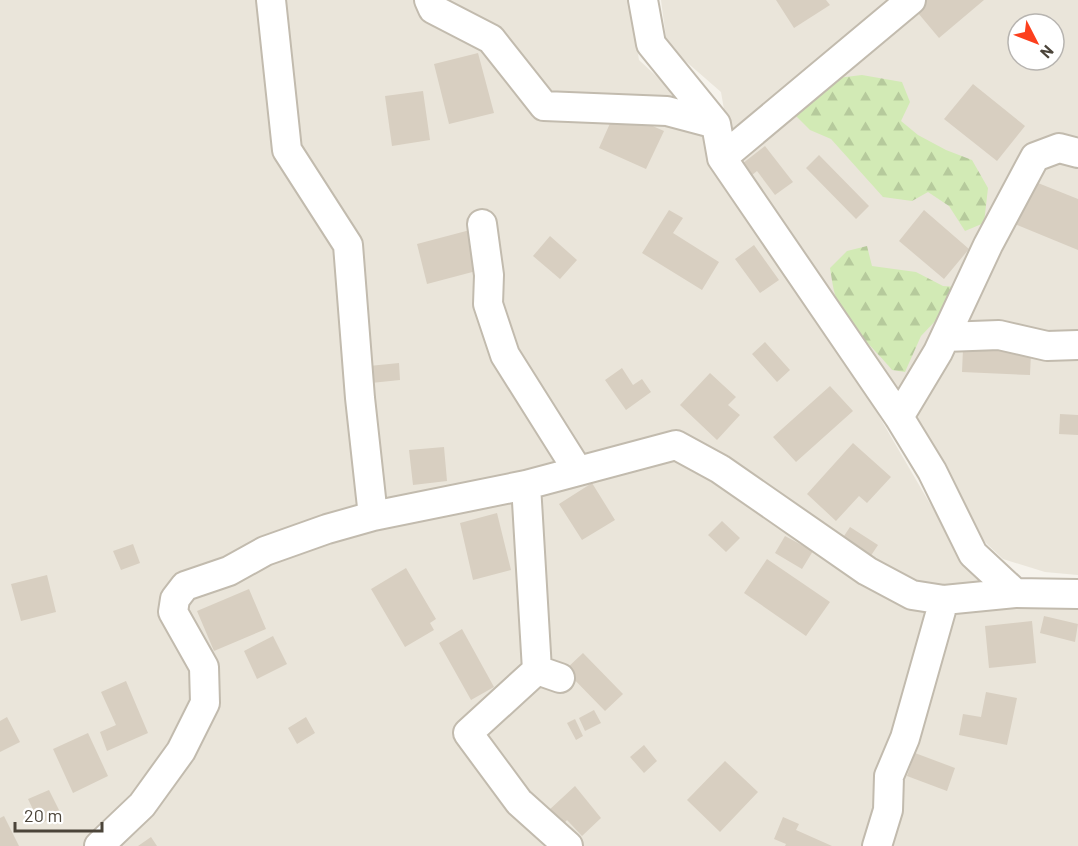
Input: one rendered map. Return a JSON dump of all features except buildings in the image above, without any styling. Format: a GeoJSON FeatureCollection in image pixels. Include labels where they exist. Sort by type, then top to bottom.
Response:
{"type":"FeatureCollection","features":[{"type":"Feature","properties":{"kind":"street"},"geometry":{"type":"LineString","coordinates":[[271,0],[287,150],[348,245],[360,398],[373,516]]}},
{"type":"Feature","properties":{"kind":"street"},"geometry":{"type":"LineString","coordinates":[[429,0],[433,9],[491,39],[544,106],[667,111],[716,124]]}},
{"type":"Feature","properties":{"kind":"street"},"geometry":{"type":"LineString","coordinates":[[642,0],[651,44],[716,124],[722,158],[899,417],[932,471],[973,554],[1015,593]]}},
{"type":"Feature","properties":{"kind":"street"},"geometry":{"type":"LineString","coordinates":[[722,158],[911,0]]}},
{"type":"Feature","properties":{"kind":"street"},"geometry":{"type":"LineString","coordinates":[[899,417],[938,352],[988,245],[1035,157],[1059,148],[1078,153]]}},
{"type":"Feature","properties":{"kind":"street"},"geometry":{"type":"LineString","coordinates":[[482,224],[489,275],[488,304],[505,355],[578,471]]}},
{"type":"Feature","properties":{"kind":"street"},"geometry":{"type":"LineString","coordinates":[[945,337],[999,335],[1047,346],[1078,345]]}},
{"type":"Feature","properties":{"kind":"street"},"geometry":{"type":"LineString","coordinates":[[99,846],[142,805],[181,751],[205,704],[204,668],[173,612],[175,599],[185,586],[229,571],[265,551],[327,529],[373,516],[526,485],[676,445],[720,469],[867,572],[912,595],[944,600],[1015,593],[1078,594]]}},
{"type":"Feature","properties":{"kind":"street"},"geometry":{"type":"LineString","coordinates":[[526,485],[548,674],[468,733],[519,802],[568,846]]}},
{"type":"Feature","properties":{"kind":"street"},"geometry":{"type":"LineString","coordinates":[[877,846],[888,810],[889,776],[905,738],[944,600]]}},
{"type":"Feature","properties":{"kind":"shaded area"},"geometry":{"type":"Polygon","coordinates":[[[0,0],[630,0],[639,60],[681,99],[720,169],[869,399],[954,545],[967,563],[1078,607],[1078,846],[0,846],[0,0]]]}},
{"type":"Feature","properties":{"kind":"shaded area"},"geometry":{"type":"Polygon","coordinates":[[[661,0],[1078,0],[1078,575],[1045,572],[1003,559],[971,529],[731,150],[721,92],[667,45],[661,0]]]}},
{"type":"Feature","properties":{"kind":"green space"},"geometry":{"type":"Polygon","coordinates":[[[862,75],[902,82],[910,102],[901,121],[918,135],[946,150],[972,160],[988,188],[984,223],[965,231],[949,206],[928,192],[912,201],[883,197],[831,139],[810,130],[792,112],[829,79],[862,75]]]}},
{"type":"Feature","properties":{"kind":"green space"},"geometry":{"type":"Polygon","coordinates":[[[867,246],[872,266],[916,272],[943,286],[957,287],[941,315],[921,336],[905,372],[892,370],[848,319],[834,293],[830,268],[847,251],[867,246]]]}}]}
